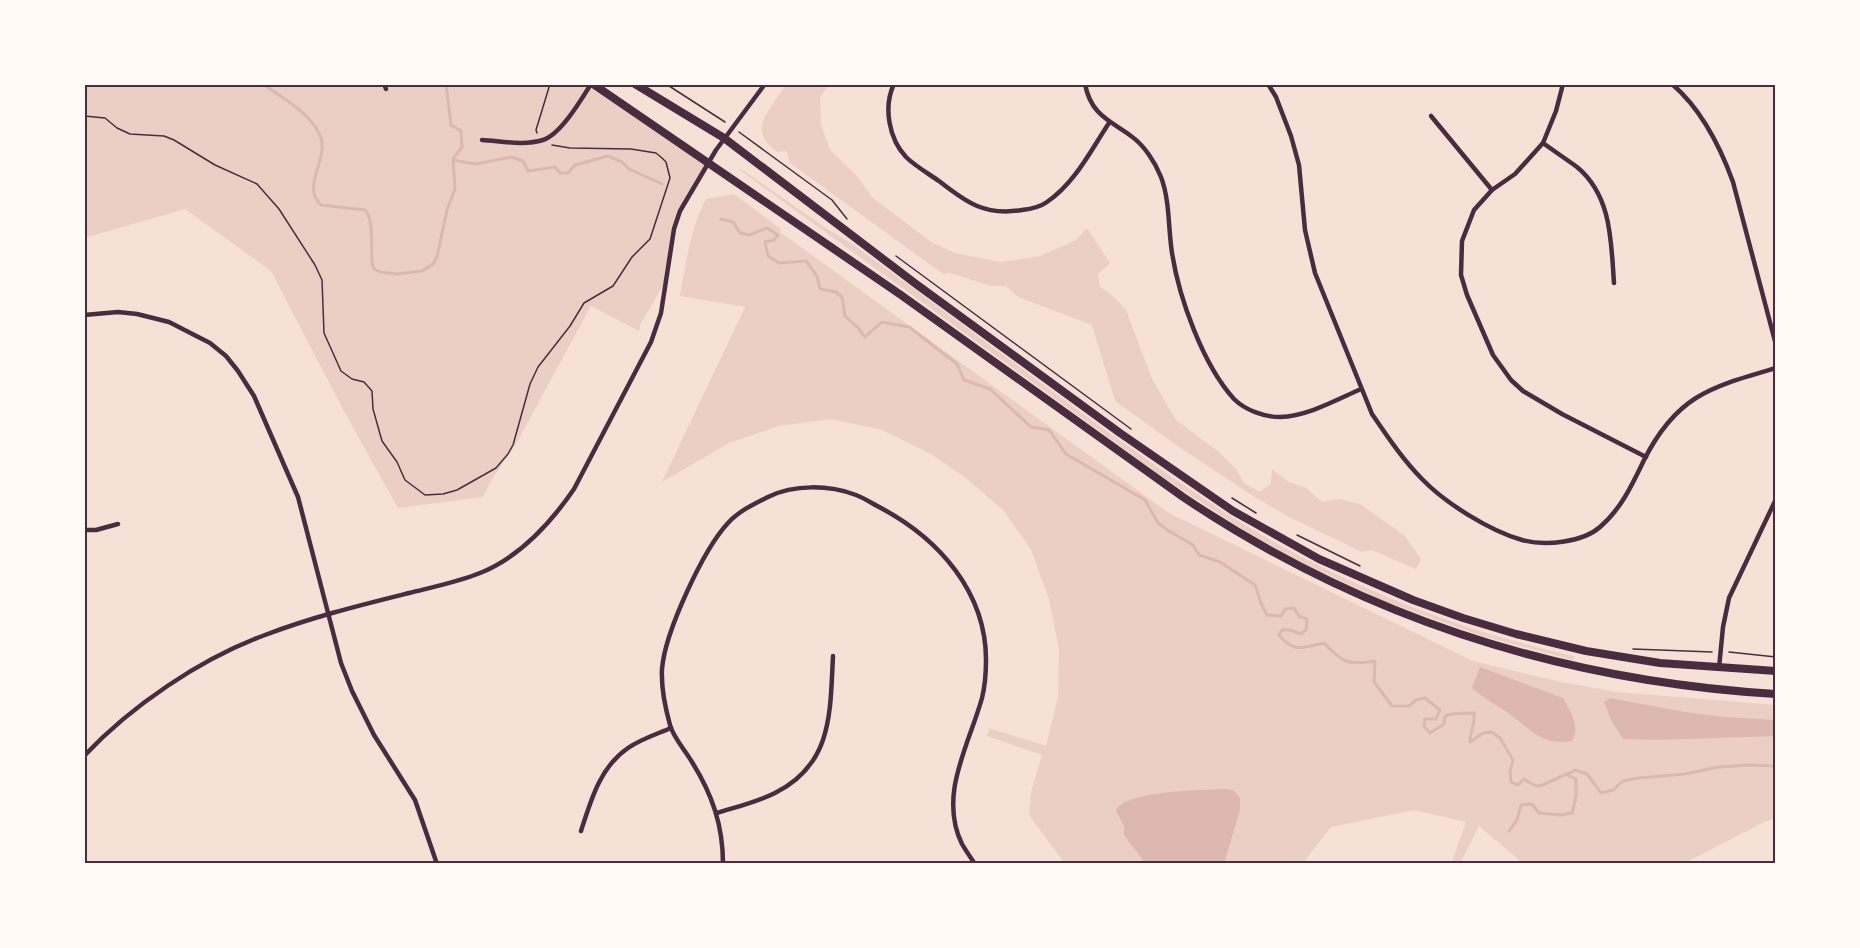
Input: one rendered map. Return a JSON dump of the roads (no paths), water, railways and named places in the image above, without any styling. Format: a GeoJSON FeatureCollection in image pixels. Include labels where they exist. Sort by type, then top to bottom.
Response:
{"type":"FeatureCollection","features":[{"type":"Feature","properties":{"kind":"main road"},"geometry":{"type":"LineString","coordinates":[[592,84],[902,295],[1183,497],[1220,522],[1300,568],[1347,591],[1435,626],[1552,661],[1617,676],[1670,684],[1776,694]]}},
{"type":"Feature","properties":{"kind":"main road"},"geometry":{"type":"LineString","coordinates":[[635,84],[724,138],[916,284],[1120,433],[1233,512],[1282,539],[1366,581],[1463,618],[1516,634],[1621,657],[1660,663],[1776,672]]}},
{"type":"Feature","properties":{"kind":"street"},"geometry":{"type":"LineString","coordinates":[[482,140],[523,143],[544,140],[555,133],[592,84]]}},
{"type":"Feature","properties":{"kind":"street"},"geometry":{"type":"LineString","coordinates":[[84,756],[115,725],[165,688],[233,648],[329,613],[481,573],[515,552],[539,533],[559,511],[574,489],[651,342],[662,313],[680,211],[724,138],[765,84]]}},
{"type":"Feature","properties":{"kind":"street"},"geometry":{"type":"LineString","coordinates":[[894,84],[888,109],[889,122],[892,134],[906,157],[966,202],[978,208],[1005,212],[1035,208],[1047,202],[1072,180],[1109,123]]}},
{"type":"Feature","properties":{"kind":"street"},"geometry":{"type":"LineString","coordinates":[[1085,84],[1087,95],[1098,112],[1109,123],[1132,137],[1146,151],[1160,174],[1167,196],[1172,252],[1179,290],[1200,343],[1218,378],[1235,399],[1244,407],[1261,414],[1279,417],[1309,412],[1361,389]]}},
{"type":"Feature","properties":{"kind":"street"},"geometry":{"type":"LineString","coordinates":[[1268,84],[1292,136],[1299,165],[1305,230],[1315,273],[1372,414],[1422,480],[1462,511],[1498,531],[1523,541],[1563,543],[1588,535],[1617,512],[1667,422],[1696,397],[1720,385],[1776,368]]}},
{"type":"Feature","properties":{"kind":"street"},"geometry":{"type":"LineString","coordinates":[[1563,84],[1556,111],[1543,143],[1515,174],[1492,190],[1474,210],[1462,241],[1461,275],[1467,295],[1493,355],[1511,380],[1523,391],[1562,414],[1646,457]]}},
{"type":"Feature","properties":{"kind":"street"},"geometry":{"type":"LineString","coordinates":[[1672,84],[1703,119],[1725,159],[1776,345]]}},
{"type":"Feature","properties":{"kind":"street"},"geometry":{"type":"LineString","coordinates":[[1431,116],[1492,190]]}},
{"type":"Feature","properties":{"kind":"street"},"geometry":{"type":"LineString","coordinates":[[1543,143],[1578,168],[1599,197],[1611,230],[1614,283]]}},
{"type":"Feature","properties":{"kind":"street"},"geometry":{"type":"LineString","coordinates":[[84,315],[128,313],[169,322],[210,343],[226,356],[254,396],[298,497],[341,663],[374,735],[415,800],[437,864]]}},
{"type":"Feature","properties":{"kind":"street"},"geometry":{"type":"LineString","coordinates":[[723,864],[723,847],[717,813],[707,787],[671,728],[663,686],[664,654],[671,630],[711,545],[729,522],[749,506],[773,495],[804,488],[828,488],[857,495],[887,512],[925,538],[951,563],[967,587],[982,622],[986,646],[986,675],[983,696],[958,768],[954,786],[954,811],[962,845],[975,864]]}},
{"type":"Feature","properties":{"kind":"street"},"geometry":{"type":"LineString","coordinates":[[1719,668],[1729,598],[1776,499]]}},
{"type":"Feature","properties":{"kind":"street"},"geometry":{"type":"LineString","coordinates":[[84,530],[96,530],[118,524]]}},
{"type":"Feature","properties":{"kind":"street"},"geometry":{"type":"LineString","coordinates":[[717,813],[774,793],[796,780],[811,764],[825,739],[830,715],[833,656]]}},
{"type":"Feature","properties":{"kind":"street"},"geometry":{"type":"LineString","coordinates":[[580,831],[595,788],[617,757],[629,747],[671,728]]}},
{"type":"Feature","properties":{"kind":"street"},"geometry":{"type":"LineString","coordinates":[[84,745],[89,750]]}},
{"type":"Feature","properties":{"kind":"waterway"},"geometry":{"type":"LineString","coordinates":[[263,84],[304,114],[317,129],[322,146],[314,182],[316,198],[321,205],[365,210],[370,220],[374,269],[397,274],[422,271],[433,264],[437,257],[447,210],[455,189],[453,159],[462,147],[461,131],[451,125],[446,84]]}},
{"type":"Feature","properties":{"kind":"waterway"},"geometry":{"type":"LineString","coordinates":[[453,160],[476,164],[511,157],[523,161],[528,171],[555,167],[560,173],[568,173],[575,165],[608,156],[622,162],[629,169],[662,184]]}},
{"type":"Feature","properties":{"kind":"waterway"},"geometry":{"type":"LineString","coordinates":[[721,219],[733,222],[740,233],[749,235],[767,228],[778,235],[774,240],[765,242],[768,256],[779,263],[806,261],[817,276],[820,289],[836,292],[842,297],[845,316],[865,337],[882,322],[909,327],[957,364],[964,380],[990,389],[1031,427],[1049,430],[1066,454],[1145,500],[1158,523],[1193,545],[1199,555],[1220,562],[1255,585],[1267,615],[1281,616],[1285,609],[1294,608],[1299,616],[1307,619],[1306,630],[1301,634],[1282,630],[1279,635],[1290,645],[1300,648],[1324,643],[1346,661],[1352,663],[1375,661],[1374,682],[1392,706],[1409,706],[1416,700],[1425,698],[1440,710],[1436,719],[1425,719],[1424,726],[1430,733],[1444,724],[1445,716],[1474,713],[1470,742],[1483,733],[1492,732],[1500,738],[1513,760],[1510,772],[1511,782],[1518,785],[1524,779],[1540,786],[1575,770],[1587,774],[1601,793],[1613,790],[1623,781],[1639,778],[1685,774],[1718,767],[1776,766]]}},
{"type":"Feature","properties":{"kind":"waterway"},"geometry":{"type":"LineString","coordinates":[[1509,831],[1517,820],[1521,805],[1532,804],[1539,813],[1561,815],[1572,813],[1576,797],[1576,779],[1567,775]]}}]}
